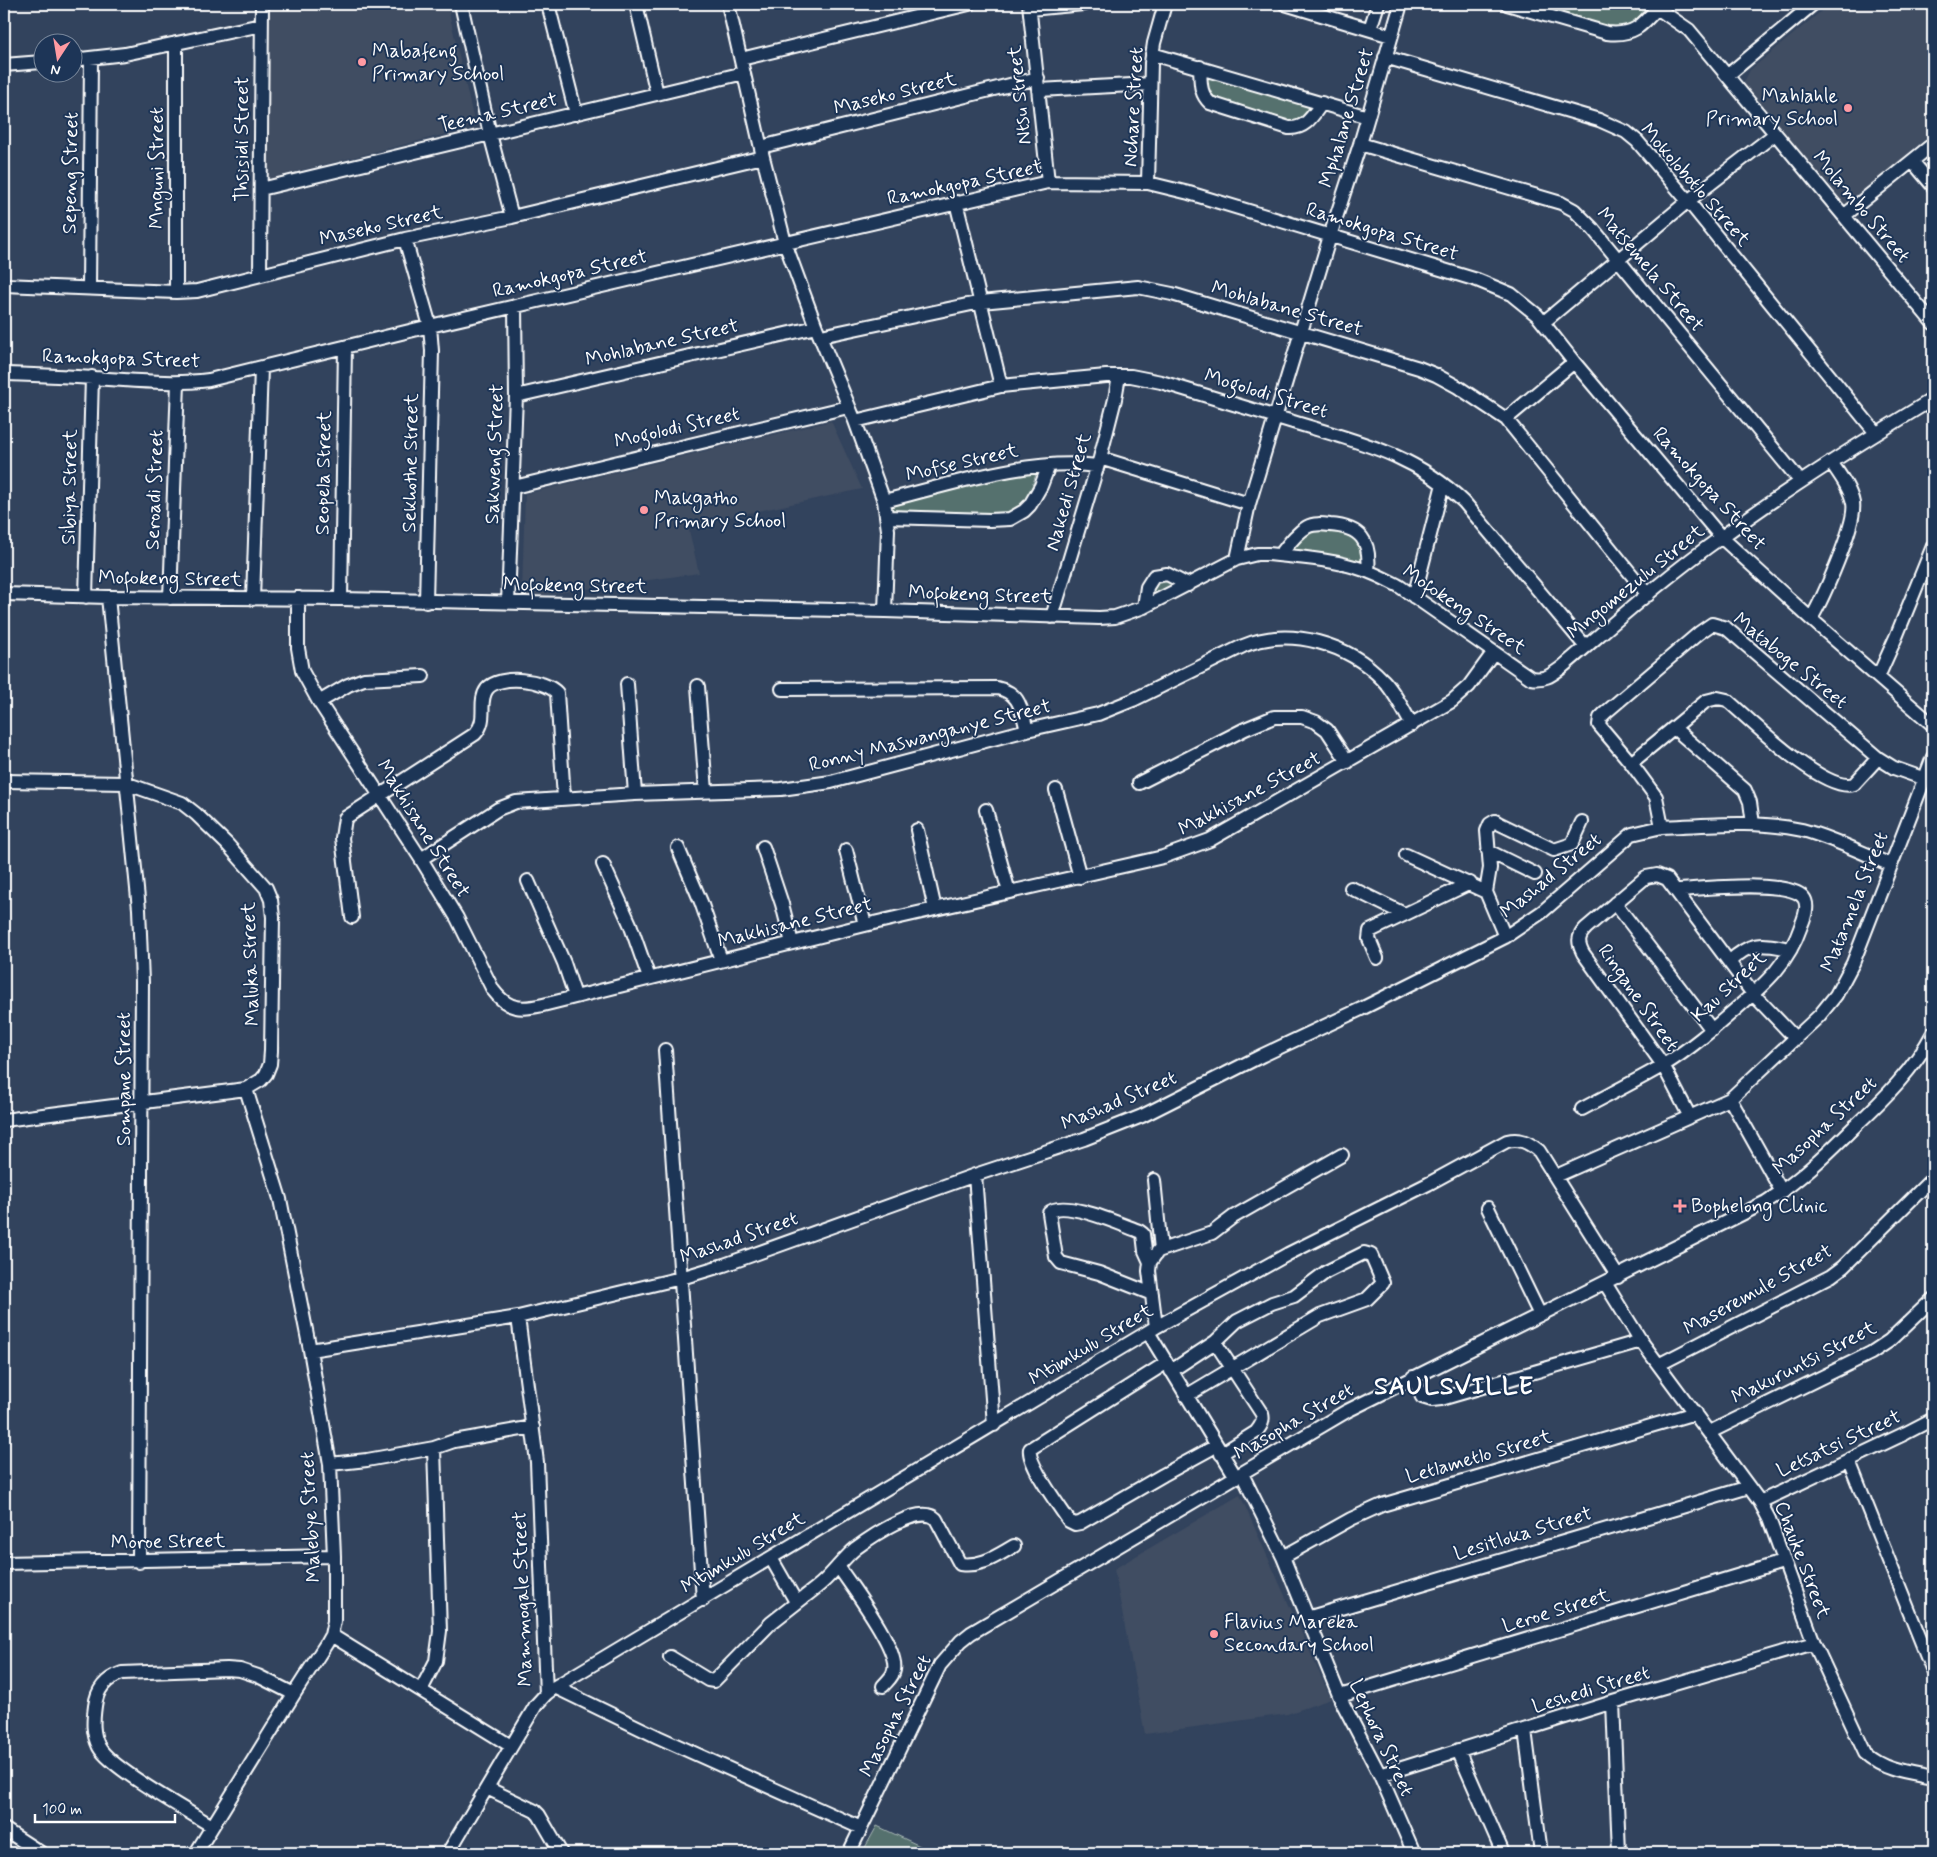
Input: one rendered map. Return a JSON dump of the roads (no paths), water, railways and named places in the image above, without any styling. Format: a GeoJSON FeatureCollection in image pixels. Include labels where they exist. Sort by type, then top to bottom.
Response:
{"type":"FeatureCollection","features":[{"type":"Feature","properties":{"kind":"street","name":"Thsisidi Street"},"geometry":{"type":"LineString","coordinates":[[260,275],[262,4]]}},
{"type":"Feature","properties":{"kind":"street"},"geometry":{"type":"LineString","coordinates":[[461,4],[490,134],[512,217]]}},
{"type":"Feature","properties":{"kind":"street"},"geometry":{"type":"LineString","coordinates":[[548,4],[576,114]]}},
{"type":"Feature","properties":{"kind":"street"},"geometry":{"type":"LineString","coordinates":[[636,4],[657,94]]}},
{"type":"Feature","properties":{"kind":"street"},"geometry":{"type":"LineString","coordinates":[[728,4],[785,243],[855,421],[884,501],[887,517],[888,547],[885,611]]}},
{"type":"Feature","properties":{"kind":"street"},"geometry":{"type":"LineString","coordinates":[[741,59],[970,4]]}},
{"type":"Feature","properties":{"kind":"street"},"geometry":{"type":"LineString","coordinates":[[1030,7],[1084,4]]}},
{"type":"Feature","properties":{"kind":"street","name":"Nchare Street"},"geometry":{"type":"LineString","coordinates":[[1148,184],[1152,54],[1165,4]]}},
{"type":"Feature","properties":{"kind":"street"},"geometry":{"type":"LineString","coordinates":[[1285,4],[1391,36]]}},
{"type":"Feature","properties":{"kind":"street"},"geometry":{"type":"LineString","coordinates":[[1370,29],[1378,4]]}},
{"type":"Feature","properties":{"kind":"street","name":"Mphalane Street"},"geometry":{"type":"LineString","coordinates":[[1237,559],[1249,504],[1300,332],[1360,144],[1400,4]]}},
{"type":"Feature","properties":{"kind":"street","name":"Molambo Street"},"geometry":{"type":"LineString","coordinates":[[1507,4],[1607,33],[1617,34],[1632,31],[1639,27],[1654,5],[1689,30],[1933,323]]}},
{"type":"Feature","properties":{"kind":"street"},"geometry":{"type":"LineString","coordinates":[[1728,75],[1813,4]]}},
{"type":"Feature","properties":{"kind":"street","name":"Ntsu Street"},"geometry":{"type":"LineString","coordinates":[[1030,7],[1048,182]]}},
{"type":"Feature","properties":{"kind":"street"},"geometry":{"type":"LineString","coordinates":[[82,59],[125,54],[261,26]]}},
{"type":"Feature","properties":{"kind":"street","name":"Mnguni Street"},"geometry":{"type":"LineString","coordinates":[[176,44],[176,292]]}},
{"type":"Feature","properties":{"kind":"street"},"geometry":{"type":"LineString","coordinates":[[1152,54],[1368,117]]}},
{"type":"Feature","properties":{"kind":"street","name":"Mokolobotlo Street"},"geometry":{"type":"LineString","coordinates":[[1385,57],[1613,126],[1626,132],[1637,141],[1688,200],[1876,434]]}},
{"type":"Feature","properties":{"kind":"street","name":"Sepeng Street"},"geometry":{"type":"LineString","coordinates":[[89,288],[91,58]]}},
{"type":"Feature","properties":{"kind":"street"},"geometry":{"type":"LineString","coordinates":[[4,65],[32,63]]}},
{"type":"Feature","properties":{"kind":"street"},"geometry":{"type":"LineString","coordinates":[[1200,67],[1201,90],[1210,103],[1290,128],[1302,127],[1306,124],[1322,103]]}},
{"type":"Feature","properties":{"kind":"street","name":"Teema Street"},"geometry":{"type":"LineString","coordinates":[[260,189],[744,73]]}},
{"type":"Feature","properties":{"kind":"street","name":"Maseko Street"},"geometry":{"type":"LineString","coordinates":[[4,286],[176,292],[197,290],[405,239],[512,217],[762,152],[1038,84],[1150,84]]}},
{"type":"Feature","properties":{"kind":"street"},"geometry":{"type":"LineString","coordinates":[[1544,322],[1688,200],[1775,134]]}},
{"type":"Feature","properties":{"kind":"street","name":"Matsemela Street"},"geometry":{"type":"LineString","coordinates":[[1360,144],[1561,203],[1574,210],[1584,218],[1800,481]]}},
{"type":"Feature","properties":{"kind":"street"},"geometry":{"type":"LineString","coordinates":[[1845,216],[1933,144]]}},
{"type":"Feature","properties":{"kind":"street"},"geometry":{"type":"LineString","coordinates":[[1912,161],[1933,186]]}},
{"type":"Feature","properties":{"kind":"street","name":"Ramokgopa Street"},"geometry":{"type":"LineString","coordinates":[[4,374],[92,377],[178,384],[209,380],[430,326],[1048,182],[1148,184],[1189,193],[1497,287],[1525,303],[1544,322],[1574,362],[1721,536],[1811,619],[1933,725]]}},
{"type":"Feature","properties":{"kind":"street"},"geometry":{"type":"LineString","coordinates":[[956,202],[1001,386]]}},
{"type":"Feature","properties":{"kind":"street","name":"Sekhothe Street"},"geometry":{"type":"LineString","coordinates":[[405,239],[430,326],[432,352],[426,602]]}},
{"type":"Feature","properties":{"kind":"street","name":"Mohlabane Street"},"geometry":{"type":"LineString","coordinates":[[516,396],[819,332],[981,302],[1138,287],[1172,294],[1394,360],[1436,375],[1458,387],[1506,419],[1648,594]]}},
{"type":"Feature","properties":{"kind":"street","name":"Sakweng Street"},"geometry":{"type":"LineString","coordinates":[[508,604],[514,487],[515,306]]}},
{"type":"Feature","properties":{"kind":"street","name":"Seopela Street"},"geometry":{"type":"LineString","coordinates":[[341,599],[345,347]]}},
{"type":"Feature","properties":{"kind":"street"},"geometry":{"type":"LineString","coordinates":[[1506,419],[1574,362]]}},
{"type":"Feature","properties":{"kind":"street"},"geometry":{"type":"LineString","coordinates":[[253,599],[261,368]]}},
{"type":"Feature","properties":{"kind":"street","name":"Mogolodi Street"},"geometry":{"type":"LineString","coordinates":[[855,421],[1001,386],[1119,376],[1145,378],[1161,382],[1275,417],[1394,454],[1411,462],[1443,484],[1464,502],[1586,647]]}},
{"type":"Feature","properties":{"kind":"street","name":"Nakedi Street"},"geometry":{"type":"LineString","coordinates":[[1052,617],[1099,462],[1119,376]]}},
{"type":"Feature","properties":{"kind":"street","name":"Sibiya Street"},"geometry":{"type":"LineString","coordinates":[[86,597],[92,377]]}},
{"type":"Feature","properties":{"kind":"street","name":"Seroadi Street"},"geometry":{"type":"LineString","coordinates":[[170,598],[178,384]]}},
{"type":"Feature","properties":{"kind":"street","name":"Mngomezulu Street"},"geometry":{"type":"LineString","coordinates":[[1540,680],[1548,678],[1721,536],[1800,481],[1933,399]]}},
{"type":"Feature","properties":{"kind":"street","name":"Mogolodi Street"},"geometry":{"type":"LineString","coordinates":[[514,487],[848,407]]}},
{"type":"Feature","properties":{"kind":"street","name":"Mofse Street"},"geometry":{"type":"LineString","coordinates":[[884,501],[1014,469],[1099,462],[1249,504]]}},
{"type":"Feature","properties":{"kind":"street"},"geometry":{"type":"LineString","coordinates":[[1811,619],[1822,600],[1839,558],[1853,512],[1851,496],[1831,462]]}},
{"type":"Feature","properties":{"kind":"street","name":"Mofse Street"},"geometry":{"type":"LineString","coordinates":[[887,517],[1010,519],[1030,505],[1041,486],[1049,465]]}},
{"type":"Feature","properties":{"kind":"street"},"geometry":{"type":"LineString","coordinates":[[1414,597],[1443,484]]}},
{"type":"Feature","properties":{"kind":"street"},"geometry":{"type":"LineString","coordinates":[[1280,555],[1295,537],[1310,526],[1319,524],[1340,526],[1362,536],[1366,543],[1369,559],[1368,571]]}},
{"type":"Feature","properties":{"kind":"street"},"geometry":{"type":"LineString","coordinates":[[1878,677],[1933,546]]}},
{"type":"Feature","properties":{"kind":"street","name":"Mofokeng Street"},"geometry":{"type":"LineString","coordinates":[[4,594],[86,597],[298,598],[1115,617],[1144,607],[1237,559],[1256,554],[1280,555],[1349,566],[1368,571],[1399,586],[1493,653],[1531,678],[1540,680]]}},
{"type":"Feature","properties":{"kind":"street"},"geometry":{"type":"LineString","coordinates":[[1144,607],[1147,587],[1154,576],[1167,574],[1188,585]]}},
{"type":"Feature","properties":{"kind":"street","name":"Sompane Street"},"geometry":{"type":"LineString","coordinates":[[108,597],[125,783],[140,918],[143,1102],[139,1562]]}},
{"type":"Feature","properties":{"kind":"street","name":"Makhisane Street"},"geometry":{"type":"LineString","coordinates":[[298,598],[300,663],[319,702],[457,918],[489,984],[501,1000],[516,1008],[525,1008],[865,925],[1080,877],[1163,857],[1195,847],[1436,712],[1461,695],[1493,653]]}},
{"type":"Feature","properties":{"kind":"street","name":"Mataboge Street"},"geometry":{"type":"LineString","coordinates":[[1662,827],[1656,797],[1631,763],[1599,725],[1600,718],[1699,633],[1708,626],[1716,624],[1726,628],[1878,758],[1894,768],[1924,780]]}},
{"type":"Feature","properties":{"kind":"street","name":"Ronny Maswanganye Street"},"geometry":{"type":"LineString","coordinates":[[421,859],[507,804],[564,798],[814,786],[1027,730],[1098,714],[1256,640],[1273,637],[1314,642],[1351,654],[1384,681],[1412,725]]}},
{"type":"Feature","properties":{"kind":"street"},"geometry":{"type":"LineString","coordinates":[[319,702],[364,678],[423,676]]}},
{"type":"Feature","properties":{"kind":"street"},"geometry":{"type":"LineString","coordinates":[[352,917],[342,838],[345,818],[379,794],[475,734],[482,724],[486,690],[497,683],[518,680],[542,684],[557,693],[564,798]]}},
{"type":"Feature","properties":{"kind":"street"},"geometry":{"type":"LineString","coordinates":[[627,684],[635,794]]}},
{"type":"Feature","properties":{"kind":"street"},"geometry":{"type":"LineString","coordinates":[[698,686],[706,791]]}},
{"type":"Feature","properties":{"kind":"street"},"geometry":{"type":"LineString","coordinates":[[782,689],[998,688],[1012,693],[1016,698],[1027,730]]}},
{"type":"Feature","properties":{"kind":"street"},"geometry":{"type":"LineString","coordinates":[[1631,763],[1706,702],[1718,698],[1727,700],[1814,773],[1834,783],[1843,785],[1854,784],[1878,758]]}},
{"type":"Feature","properties":{"kind":"street"},"geometry":{"type":"LineString","coordinates":[[1139,783],[1245,729],[1274,718],[1302,717],[1316,722],[1327,730],[1348,762]]}},
{"type":"Feature","properties":{"kind":"street"},"geometry":{"type":"LineString","coordinates":[[1674,728],[1745,790],[1750,802],[1753,824]]}},
{"type":"Feature","properties":{"kind":"street","name":"Matamela Street"},"geometry":{"type":"LineString","coordinates":[[1556,1176],[1730,1099],[1819,1016],[1844,983],[1853,964],[1933,757]]}},
{"type":"Feature","properties":{"kind":"street","name":"Maluka Street"},"geometry":{"type":"LineString","coordinates":[[4,781],[125,783],[172,799],[190,808],[245,864],[269,894],[272,917],[270,1058],[266,1074],[261,1080],[246,1089]]}},
{"type":"Feature","properties":{"kind":"street"},"geometry":{"type":"LineString","coordinates":[[1056,790],[1080,877]]}},
{"type":"Feature","properties":{"kind":"street"},"geometry":{"type":"LineString","coordinates":[[986,810],[1009,892]]}},
{"type":"Feature","properties":{"kind":"street"},"geometry":{"type":"LineString","coordinates":[[1505,937],[1486,892],[1490,868],[1488,826],[1492,822],[1498,823],[1554,850],[1572,844],[1582,822]]}},
{"type":"Feature","properties":{"kind":"street","name":"Mashad Street"},"geometry":{"type":"LineString","coordinates":[[310,1350],[518,1317],[681,1278],[724,1265],[975,1175],[1084,1139],[1142,1116],[1505,937],[1542,912],[1632,834],[1662,827],[1753,824],[1777,826],[1816,834],[1891,865]]}},
{"type":"Feature","properties":{"kind":"street"},"geometry":{"type":"LineString","coordinates":[[916,830],[935,909]]}},
{"type":"Feature","properties":{"kind":"street"},"geometry":{"type":"LineString","coordinates":[[763,847],[782,904],[792,943]]}},
{"type":"Feature","properties":{"kind":"street"},"geometry":{"type":"LineString","coordinates":[[678,848],[702,902],[721,960]]}},
{"type":"Feature","properties":{"kind":"street"},"geometry":{"type":"LineString","coordinates":[[846,850],[865,925]]}},
{"type":"Feature","properties":{"kind":"street"},"geometry":{"type":"LineString","coordinates":[[1488,851],[1536,874]]}},
{"type":"Feature","properties":{"kind":"street"},"geometry":{"type":"LineString","coordinates":[[1406,855],[1486,892]]}},
{"type":"Feature","properties":{"kind":"street"},"geometry":{"type":"LineString","coordinates":[[604,864],[630,924],[649,978]]}},
{"type":"Feature","properties":{"kind":"street","name":"Ringane Street"},"geometry":{"type":"LineString","coordinates":[[1677,890],[1667,879],[1657,875],[1646,877],[1582,932],[1579,936],[1579,944],[1583,953],[1663,1065],[1690,1117]]}},
{"type":"Feature","properties":{"kind":"street"},"geometry":{"type":"LineString","coordinates":[[528,881],[564,963],[575,996]]}},
{"type":"Feature","properties":{"kind":"street"},"geometry":{"type":"LineString","coordinates":[[1377,958],[1369,939],[1369,933],[1470,883]]}},
{"type":"Feature","properties":{"kind":"street","name":"Kau Street"},"geometry":{"type":"LineString","coordinates":[[1582,1110],[1663,1065],[1712,1030],[1753,994],[1782,965],[1800,929],[1806,908],[1802,897],[1786,889],[1753,887],[1677,890]]}},
{"type":"Feature","properties":{"kind":"street"},"geometry":{"type":"LineString","coordinates":[[1351,888],[1404,914]]}},
{"type":"Feature","properties":{"kind":"street"},"geometry":{"type":"LineString","coordinates":[[1677,890],[1753,994],[1796,1039]]}},
{"type":"Feature","properties":{"kind":"street"},"geometry":{"type":"LineString","coordinates":[[1616,903],[1712,1030]]}},
{"type":"Feature","properties":{"kind":"street"},"geometry":{"type":"LineString","coordinates":[[1729,962],[1745,949],[1757,944],[1771,944],[1791,949]]}},
{"type":"Feature","properties":{"kind":"street","name":"Masopha Street"},"geometry":{"type":"LineString","coordinates":[[850,1853],[934,1677],[943,1661],[961,1641],[988,1622],[1239,1476],[1314,1430],[1413,1377],[1744,1215],[1782,1192],[1808,1172],[1880,1102],[1918,1058],[1933,1033]]}},
{"type":"Feature","properties":{"kind":"street"},"geometry":{"type":"LineString","coordinates":[[665,1050],[703,1600]]}},
{"type":"Feature","properties":{"kind":"street"},"geometry":{"type":"LineString","coordinates":[[4,1120],[246,1089]]}},
{"type":"Feature","properties":{"kind":"street","name":"Malebye Street"},"geometry":{"type":"LineString","coordinates":[[196,1853],[331,1635],[334,1621],[334,1556],[330,1464],[280,1199],[246,1089]]}},
{"type":"Feature","properties":{"kind":"street"},"geometry":{"type":"LineString","coordinates":[[1730,1099],[1782,1192]]}},
{"type":"Feature","properties":{"kind":"street","name":"Mtimkulu Street"},"geometry":{"type":"LineString","coordinates":[[550,1690],[703,1600],[1152,1329],[1288,1254],[1428,1184],[1507,1141],[1519,1139],[1533,1146],[1542,1156],[1618,1277]]}},
{"type":"Feature","properties":{"kind":"street"},"geometry":{"type":"LineString","coordinates":[[1152,1329],[1152,1294],[1149,1271],[1150,1262],[1154,1255],[1161,1250],[1212,1233],[1233,1217],[1342,1156]]}},
{"type":"Feature","properties":{"kind":"street"},"geometry":{"type":"LineString","coordinates":[[975,1175],[994,1425]]}},
{"type":"Feature","properties":{"kind":"street","name":"Maseremule Street"},"geometry":{"type":"LineString","coordinates":[[1660,1364],[1831,1276],[1843,1267],[1933,1178]]}},
{"type":"Feature","properties":{"kind":"street"},"geometry":{"type":"LineString","coordinates":[[1154,1180],[1161,1250]]}},
{"type":"Feature","properties":{"kind":"street"},"geometry":{"type":"LineString","coordinates":[[1150,1262],[1143,1234],[1140,1231],[1077,1210],[1059,1208],[1053,1209],[1049,1213],[1056,1257],[1061,1263],[1099,1273],[1152,1294]]}},
{"type":"Feature","properties":{"kind":"street"},"geometry":{"type":"LineString","coordinates":[[1488,1208],[1540,1315]]}},
{"type":"Feature","properties":{"kind":"street"},"geometry":{"type":"LineString","coordinates":[[1186,1396],[1232,1369],[1320,1316],[1371,1297],[1383,1283],[1371,1255],[1364,1253],[1348,1260],[1326,1272],[1294,1296],[1252,1312],[1230,1326],[1215,1342],[1030,1449],[1030,1459],[1069,1521],[1076,1524],[1080,1523],[1140,1487],[1256,1432],[1260,1428],[1263,1418],[1232,1369],[1215,1342]]}},
{"type":"Feature","properties":{"kind":"street","name":"Chauke Street"},"geometry":{"type":"LineString","coordinates":[[1605,1284],[1641,1341],[1660,1364],[1760,1502],[1769,1519],[1783,1562],[1814,1643],[1865,1753],[1874,1761],[1887,1768],[1933,1777]]}},
{"type":"Feature","properties":{"kind":"street","name":"Makuruntsi Street"},"geometry":{"type":"LineString","coordinates":[[1710,1432],[1871,1353],[1889,1341],[1933,1299]]}},
{"type":"Feature","properties":{"kind":"street","name":"Mammogale Street"},"geometry":{"type":"LineString","coordinates":[[448,1853],[536,1705],[550,1690],[538,1462],[518,1317]]}},
{"type":"Feature","properties":{"kind":"street","name":"Lephora Street"},"geometry":{"type":"LineString","coordinates":[[1152,1329],[1169,1367],[1219,1450],[1239,1476],[1283,1557],[1340,1696],[1380,1775],[1414,1853]]}},
{"type":"Feature","properties":{"kind":"street"},"geometry":{"type":"LineString","coordinates":[[1413,1377],[1422,1397],[1432,1400],[1441,1399],[1641,1341]]}},
{"type":"Feature","properties":{"kind":"street","name":"Letlametlo Street"},"geometry":{"type":"LineString","coordinates":[[1283,1557],[1350,1519],[1382,1505],[1695,1413]]}},
{"type":"Feature","properties":{"kind":"street","name":"Letsatsi Street"},"geometry":{"type":"LineString","coordinates":[[1760,1502],[1849,1461],[1933,1419]]}},
{"type":"Feature","properties":{"kind":"street"},"geometry":{"type":"LineString","coordinates":[[330,1464],[367,1460],[434,1448],[454,1440],[533,1426]]}},
{"type":"Feature","properties":{"kind":"street"},"geometry":{"type":"LineString","coordinates":[[421,1690],[436,1661],[440,1631],[434,1448]]}},
{"type":"Feature","properties":{"kind":"street"},"geometry":{"type":"LineString","coordinates":[[1849,1461],[1933,1671]]}},
{"type":"Feature","properties":{"kind":"street","name":"Lesitloka Street"},"geometry":{"type":"LineString","coordinates":[[1307,1618],[1750,1487]]}},
{"type":"Feature","properties":{"kind":"street"},"geometry":{"type":"LineString","coordinates":[[670,1658],[708,1680],[714,1681],[771,1623],[820,1585],[857,1547],[903,1520],[918,1515],[930,1515],[936,1519],[960,1564],[981,1564],[1014,1546]]}},
{"type":"Feature","properties":{"kind":"street","name":"Moroe Street"},"geometry":{"type":"LineString","coordinates":[[4,1564],[334,1556]]}},
{"type":"Feature","properties":{"kind":"street"},"geometry":{"type":"LineString","coordinates":[[772,1558],[789,1592],[795,1600],[799,1600]]}},
{"type":"Feature","properties":{"kind":"street","name":"Leroe Street"},"geometry":{"type":"LineString","coordinates":[[1340,1696],[1783,1562]]}},
{"type":"Feature","properties":{"kind":"street"},"geometry":{"type":"LineString","coordinates":[[838,1566],[885,1638],[895,1669],[892,1676],[883,1686]]}},
{"type":"Feature","properties":{"kind":"street"},"geometry":{"type":"LineString","coordinates":[[331,1635],[511,1746]]}},
{"type":"Feature","properties":{"kind":"street","name":"Leshedi Street"},"geometry":{"type":"LineString","coordinates":[[1380,1775],[1613,1702],[1814,1643]]}},
{"type":"Feature","properties":{"kind":"street"},"geometry":{"type":"LineString","coordinates":[[212,1826],[128,1773],[100,1749],[93,1726],[96,1696],[105,1681],[112,1676],[122,1673],[227,1669],[250,1672],[294,1694]]}},
{"type":"Feature","properties":{"kind":"street"},"geometry":{"type":"LineString","coordinates":[[550,1690],[861,1828]]}},
{"type":"Feature","properties":{"kind":"street"},"geometry":{"type":"LineString","coordinates":[[1613,1702],[1620,1838],[1619,1853]]}},
{"type":"Feature","properties":{"kind":"street"},"geometry":{"type":"LineString","coordinates":[[1525,1730],[1541,1853]]}},
{"type":"Feature","properties":{"kind":"street"},"geometry":{"type":"LineString","coordinates":[[1458,1750],[1503,1853]]}},
{"type":"Feature","properties":{"kind":"street"},"geometry":{"type":"LineString","coordinates":[[487,1788],[535,1811],[542,1819],[561,1853]]}},
{"type":"Feature","properties":{"kind":"street"},"geometry":{"type":"LineString","coordinates":[[4,1829],[41,1853]]}},
{"type":"Feature","properties":{"kind":"place","name":"Mabafeng Primary School"},"geometry":{"type":"Point","coordinates":[362,62]}},
{"type":"Feature","properties":{"kind":"place","name":"Mahlahle Primary School"},"geometry":{"type":"Point","coordinates":[1848,108]}},
{"type":"Feature","properties":{"kind":"place","name":"Makgatho Primary School"},"geometry":{"type":"Point","coordinates":[644,510]}},
{"type":"Feature","properties":{"kind":"place","name":"Bophelong Clinic"},"geometry":{"type":"Point","coordinates":[1680,1206]}},
{"type":"Feature","properties":{"kind":"place","name":"Flavius Mareka Secondary School"},"geometry":{"type":"Point","coordinates":[1214,1634]}},
{"type":"Feature","properties":{"kind":"district","name":"SAULSVILLE"},"geometry":{"type":"Point","coordinates":[1454,1387]}}]}
